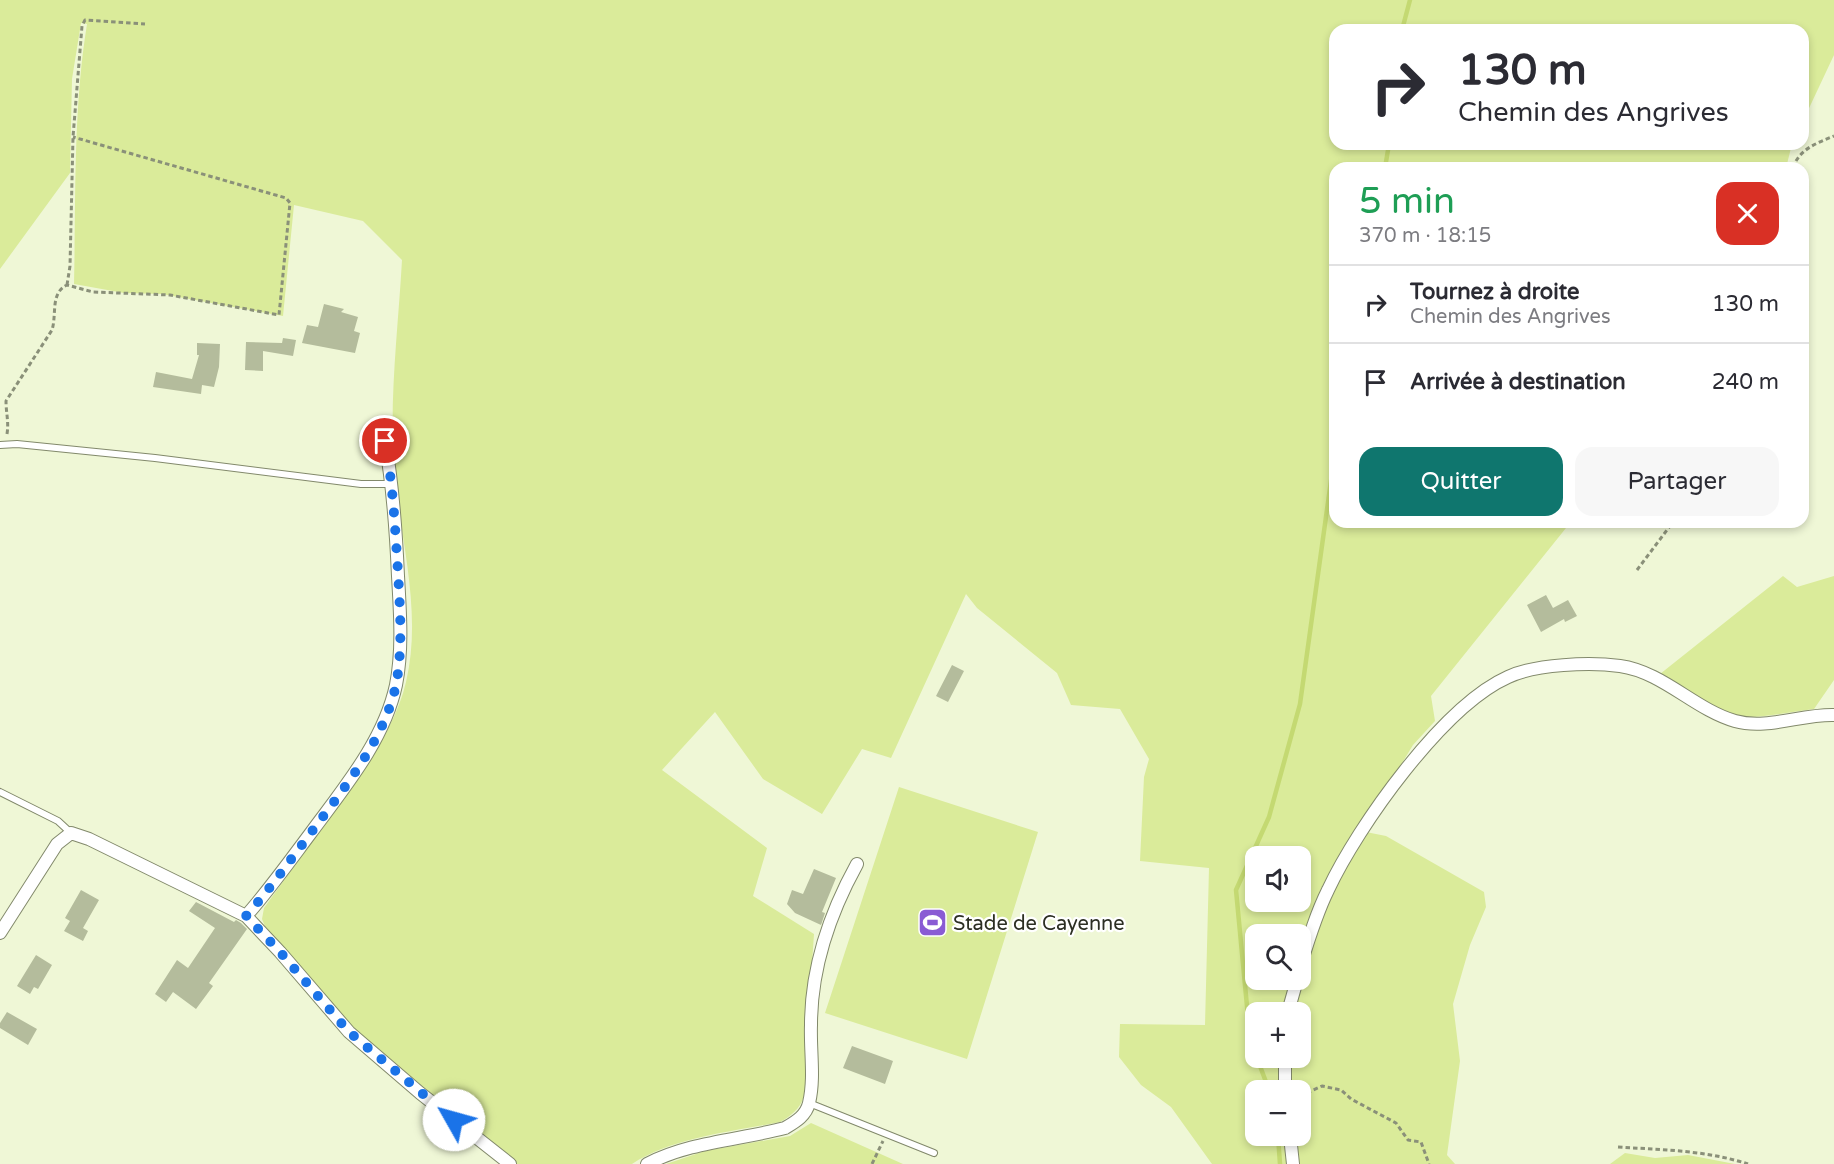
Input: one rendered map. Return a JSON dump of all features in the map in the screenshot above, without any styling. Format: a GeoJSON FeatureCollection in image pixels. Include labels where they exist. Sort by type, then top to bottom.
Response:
{"type":"FeatureCollection","features":[{"type":"Feature","properties":{"kind":"street"},"geometry":{"type":"LineString","coordinates":[[246,916],[264,896],[327,812],[375,739],[396,686],[401,640],[393,484],[385,441]]}},
{"type":"Feature","properties":{"kind":"street"},"geometry":{"type":"LineString","coordinates":[[1311,931],[1328,889],[1367,825],[1400,777],[1453,715],[1485,690],[1510,676],[1565,666],[1622,666],[1658,680],[1704,709],[1736,721],[1766,723],[1834,715]]}},
{"type":"Feature","properties":{"kind":"street"},"geometry":{"type":"LineString","coordinates":[[0,933],[57,844],[71,833],[206,895],[246,916],[349,1032],[420,1093],[510,1164]]}},
{"type":"Feature","properties":{"kind":"street"},"geometry":{"type":"LineString","coordinates":[[647,1164],[684,1150],[784,1128],[796,1122],[805,1112],[809,1104],[812,1082],[812,998],[818,968],[825,935],[835,908],[857,864]]}},
{"type":"Feature","properties":{"kind":"street"},"geometry":{"type":"LineString","coordinates":[[1291,1146],[1293,1164]]}},
{"type":"Feature","properties":{"kind":"lane"},"geometry":{"type":"LineString","coordinates":[[2,445],[155,458],[361,484],[393,484]]}},
{"type":"Feature","properties":{"kind":"lane"},"geometry":{"type":"LineString","coordinates":[[0,792],[58,820],[71,833]]}},
{"type":"Feature","properties":{"kind":"lane"},"geometry":{"type":"LineString","coordinates":[[809,1104],[934,1153]]}},
{"type":"Feature","properties":{"kind":"path"},"geometry":{"type":"LineString","coordinates":[[67,285],[70,266],[76,72],[82,26],[86,20],[145,24]]}},
{"type":"Feature","properties":{"kind":"path"},"geometry":{"type":"LineString","coordinates":[[1809,149],[1834,136]]}},
{"type":"Feature","properties":{"kind":"path"},"geometry":{"type":"LineString","coordinates":[[2,445],[10,421],[6,411],[6,401],[52,330],[55,319],[55,298],[61,288],[67,285],[93,292],[170,295],[279,315],[290,203],[281,196],[73,137]]}},
{"type":"Feature","properties":{"kind":"path"},"geometry":{"type":"LineString","coordinates":[[1795,162],[1796,158],[1808,150]]}},
{"type":"Feature","properties":{"kind":"path"},"geometry":{"type":"LineString","coordinates":[[1637,570],[1668,528]]}},
{"type":"Feature","properties":{"kind":"path"},"geometry":{"type":"LineString","coordinates":[[1311,1091],[1322,1086],[1341,1090],[1351,1099],[1396,1124],[1408,1140],[1421,1142],[1429,1164]]}},
{"type":"Feature","properties":{"kind":"path"},"geometry":{"type":"LineString","coordinates":[[872,1164],[887,1134]]}},
{"type":"Feature","properties":{"kind":"path"},"geometry":{"type":"LineString","coordinates":[[1618,1147],[1700,1152],[1748,1164]]}},
{"type":"Feature","properties":{"kind":"green space"},"geometry":{"type":"Polygon","coordinates":[[[0,0],[1834,0],[1834,55],[1809,108],[1809,24],[1329,24],[1329,150],[1790,150],[1788,162],[1329,162],[1329,528],[1566,528],[1431,696],[1435,721],[1413,745],[1361,831],[1386,836],[1484,892],[1486,907],[1470,945],[1453,1004],[1460,1061],[1447,1155],[1455,1164],[1212,1164],[1171,1107],[1141,1085],[1119,1057],[1120,1024],[1205,1025],[1209,868],[1140,861],[1144,777],[1149,759],[1120,709],[1071,705],[1057,673],[977,608],[966,594],[891,758],[862,749],[822,814],[763,779],[715,712],[662,770],[767,848],[753,896],[814,934],[805,1066],[806,1084],[800,1105],[789,1117],[780,1122],[685,1141],[666,1147],[632,1164],[514,1164],[350,1025],[268,934],[262,919],[264,908],[377,748],[394,716],[406,682],[412,631],[411,606],[393,452],[394,370],[402,260],[363,221],[294,205],[283,316],[162,294],[124,293],[74,284],[77,121],[87,24],[81,23],[72,79],[70,173],[0,269],[0,0]]]}},
{"type":"Feature","properties":{"kind":"green space"},"geometry":{"type":"Polygon","coordinates":[[[1783,576],[1797,587],[1834,576],[1834,680],[1814,709],[1748,717],[1736,716],[1701,702],[1660,674],[1783,576]]]}},
{"type":"Feature","properties":{"kind":"green space","name":"Stade de Cayenne"},"geometry":{"type":"Polygon","coordinates":[[[899,787],[1038,832],[967,1059],[825,1013],[899,787]]]}},
{"type":"Feature","properties":{"kind":"green space"},"geometry":{"type":"Polygon","coordinates":[[[811,1123],[903,1164],[666,1164],[705,1151],[790,1136],[811,1123]]]}},
{"type":"Feature","properties":{"kind":"green space"},"geometry":{"type":"Polygon","coordinates":[[[1625,1153],[1655,1158],[1688,1155],[1735,1164],[1610,1164],[1625,1153]]]}},
{"type":"Feature","properties":{"kind":"building"},"geometry":{"type":"Polygon","coordinates":[[[324,304],[344,309],[341,312],[358,317],[354,331],[360,333],[355,353],[302,343],[307,325],[318,327],[324,304]]]}},
{"type":"Feature","properties":{"kind":"building"},"geometry":{"type":"Polygon","coordinates":[[[283,338],[296,340],[293,356],[263,351],[263,371],[245,370],[246,342],[282,343],[283,338]]]}},
{"type":"Feature","properties":{"kind":"building"},"geometry":{"type":"Polygon","coordinates":[[[197,343],[220,344],[219,367],[214,387],[202,385],[201,394],[153,387],[156,372],[192,379],[199,355],[197,355],[197,343]]]}},
{"type":"Feature","properties":{"kind":"building"},"geometry":{"type":"Polygon","coordinates":[[[1546,595],[1553,608],[1568,600],[1577,616],[1565,622],[1564,619],[1541,632],[1527,605],[1546,595]]]}},
{"type":"Feature","properties":{"kind":"building"},"geometry":{"type":"Polygon","coordinates":[[[952,665],[964,671],[948,702],[936,696],[952,665]]]}},
{"type":"Feature","properties":{"kind":"building"},"geometry":{"type":"Polygon","coordinates":[[[814,869],[836,878],[822,912],[825,913],[821,925],[795,913],[787,904],[792,890],[803,894],[814,869]]]}},
{"type":"Feature","properties":{"kind":"building"},"geometry":{"type":"Polygon","coordinates":[[[81,890],[99,900],[83,928],[88,931],[83,941],[64,931],[70,921],[65,918],[81,890]]]}},
{"type":"Feature","properties":{"kind":"building"},"geometry":{"type":"Polygon","coordinates":[[[196,902],[234,922],[236,920],[247,929],[209,983],[213,986],[196,1009],[173,992],[166,1002],[155,994],[177,960],[188,968],[215,928],[189,911],[196,902]]]}},
{"type":"Feature","properties":{"kind":"building"},"geometry":{"type":"Polygon","coordinates":[[[36,955],[52,965],[38,989],[34,987],[30,994],[17,986],[36,955]]]}},
{"type":"Feature","properties":{"kind":"building"},"geometry":{"type":"Polygon","coordinates":[[[7,1012],[37,1029],[28,1045],[0,1028],[0,1023],[7,1012]]]}},
{"type":"Feature","properties":{"kind":"building"},"geometry":{"type":"Polygon","coordinates":[[[852,1046],[893,1061],[885,1084],[843,1068],[852,1046]]]}},
{"type":"Feature","properties":{"kind":"waterway"},"geometry":{"type":"LineString","coordinates":[[1404,24],[1410,0]]}},
{"type":"Feature","properties":{"kind":"waterway"},"geometry":{"type":"LineString","coordinates":[[1386,162],[1388,150]]}},
{"type":"Feature","properties":{"kind":"waterway"},"geometry":{"type":"LineString","coordinates":[[1247,1002],[1236,890],[1269,817],[1300,704],[1329,495]]}},
{"type":"Feature","properties":{"kind":"waterway"},"geometry":{"type":"LineString","coordinates":[[1261,1068],[1265,1080]]}},
{"type":"Feature","properties":{"kind":"waterway"},"geometry":{"type":"LineString","coordinates":[[1279,1146],[1280,1164]]}},
{"type":"Feature","properties":{"kind":"place","name":"Stade de Cayenne"},"geometry":{"type":"Point","coordinates":[932,923]}},
{"type":"Feature","properties":{"kind":"route"},"geometry":{"type":"LineString","coordinates":[[385,441],[394,490],[400,607],[401,640],[396,686],[375,739],[359,764],[327,812],[264,896],[246,916],[349,1032],[454,1120]]}}]}
